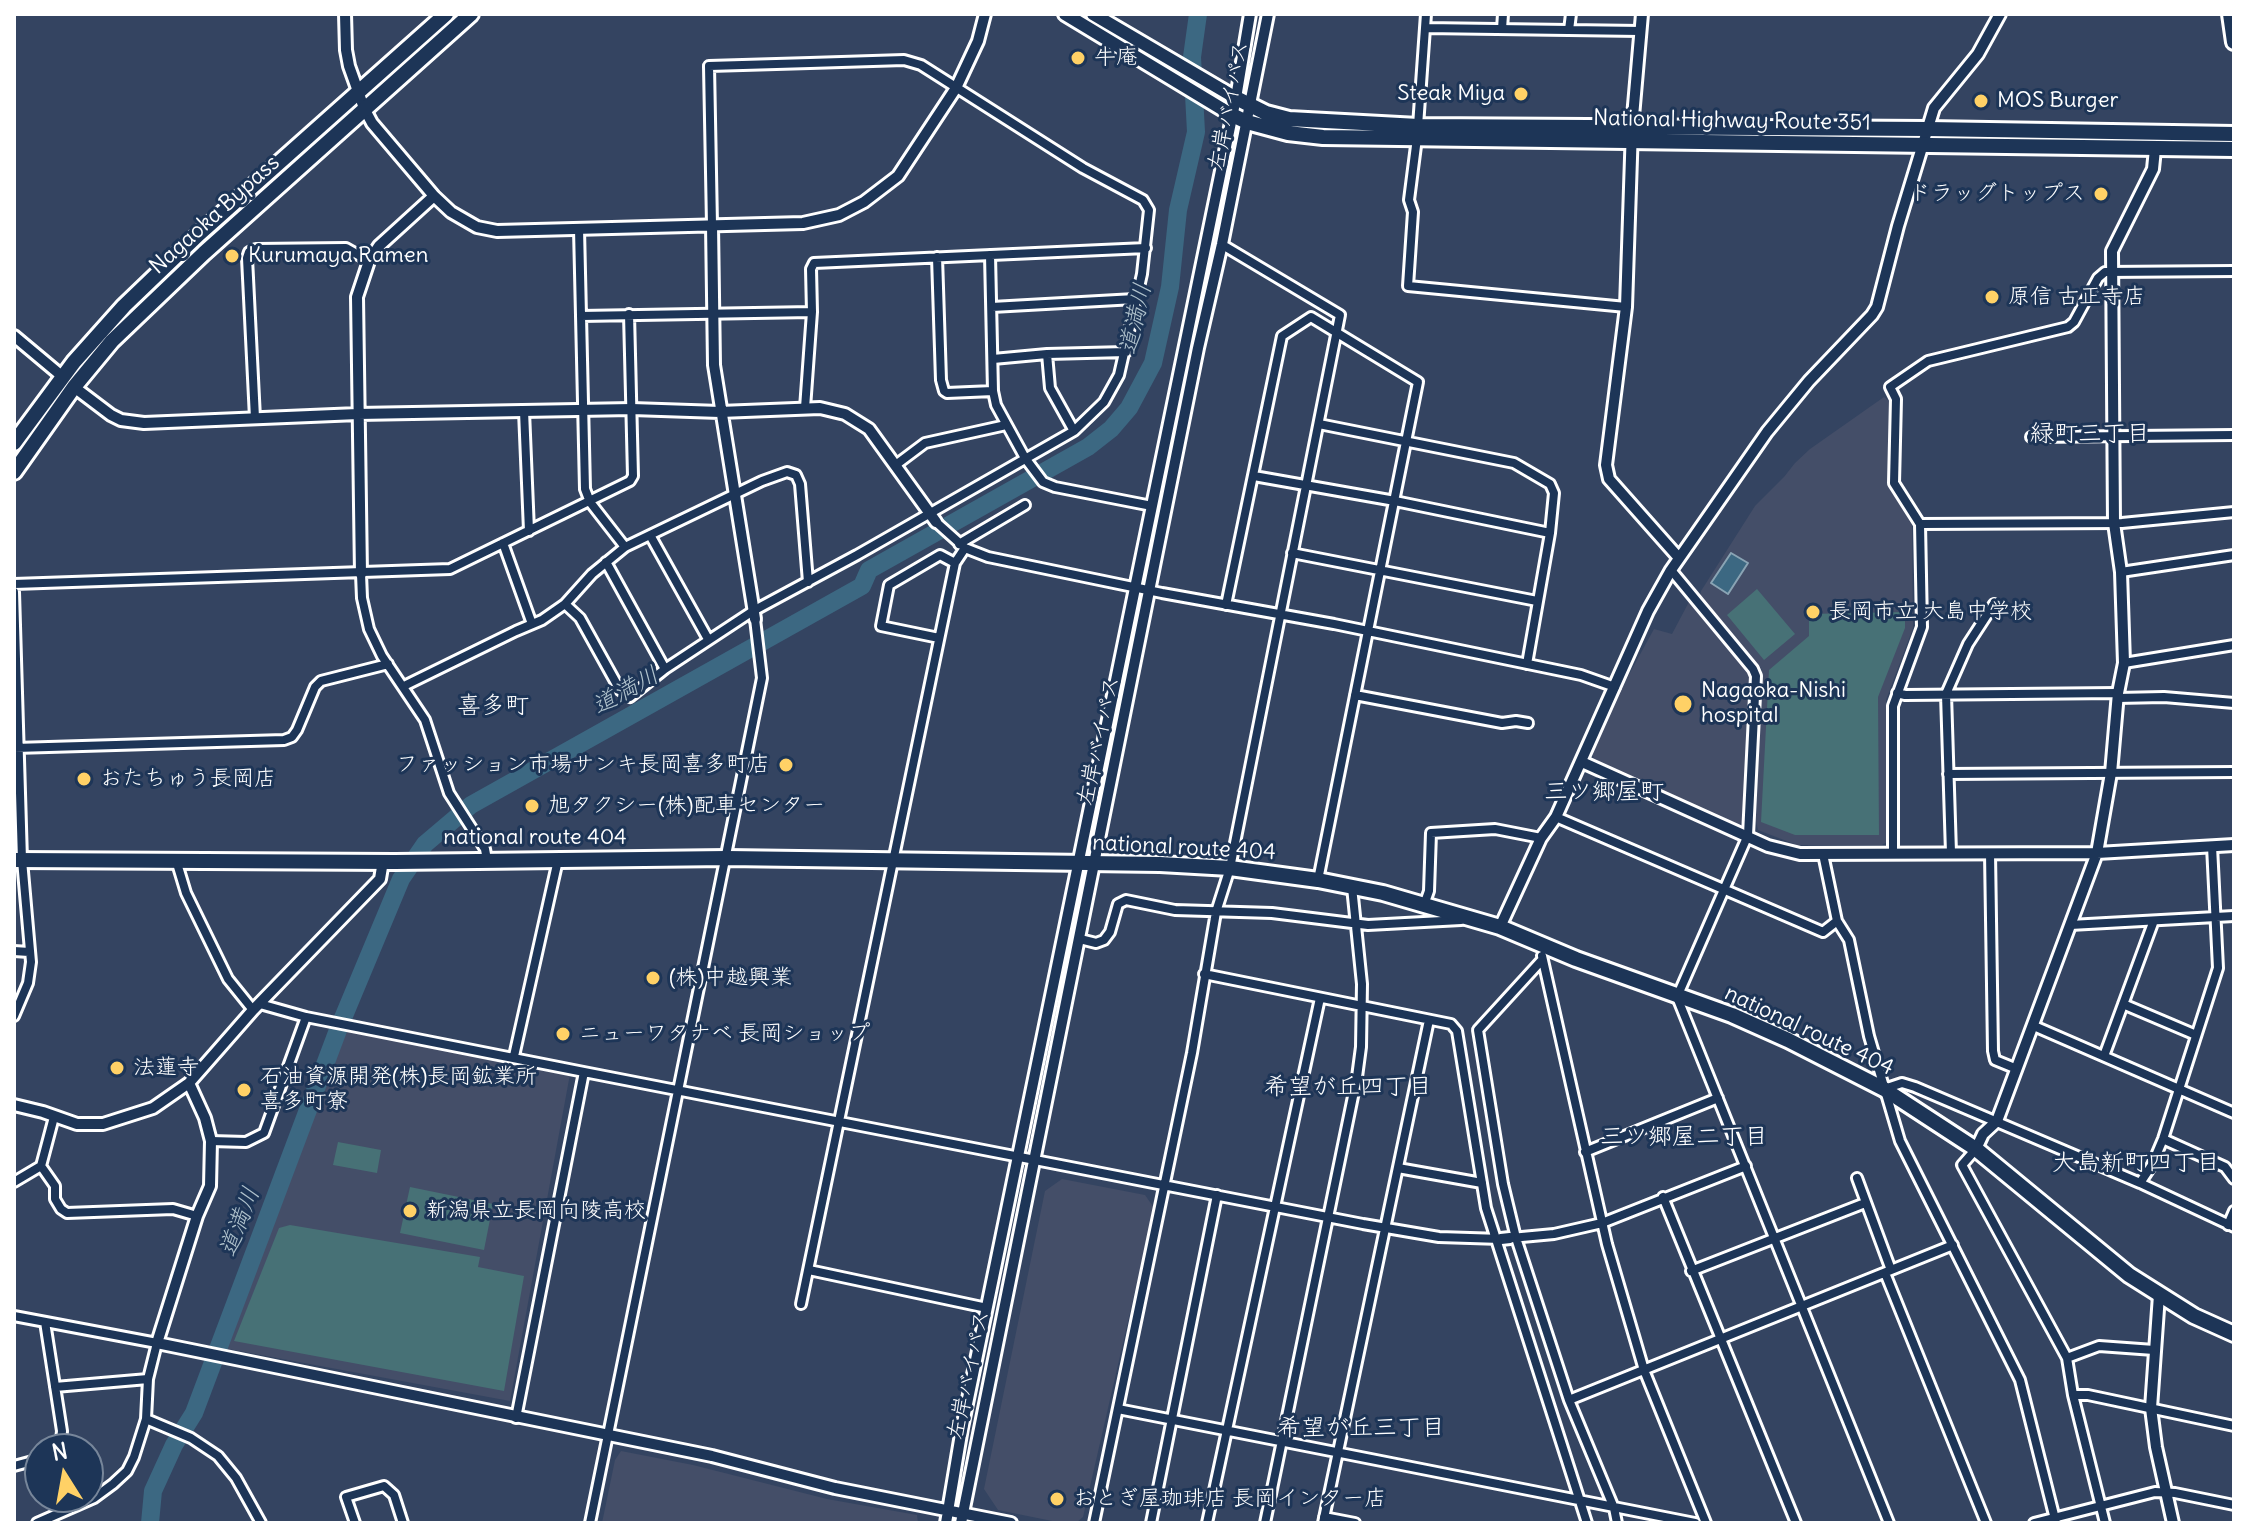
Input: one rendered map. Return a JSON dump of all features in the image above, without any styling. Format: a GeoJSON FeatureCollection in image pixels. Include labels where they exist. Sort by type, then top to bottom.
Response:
{"type":"FeatureCollection","features":[{"type":"Feature","properties":{"kind":"main road","name":"Nagaoka Bypass"},"geometry":{"type":"LineString","coordinates":[[14,472],[96,336],[158,273],[446,14]]}},
{"type":"Feature","properties":{"kind":"main road","name":"Nagaoka Bypass"},"geometry":{"type":"LineString","coordinates":[[16,438],[68,382],[139,314],[471,14]]}},
{"type":"Feature","properties":{"kind":"main road"},"geometry":{"type":"LineString","coordinates":[[1065,14],[1232,115]]}},
{"type":"Feature","properties":{"kind":"main road"},"geometry":{"type":"LineString","coordinates":[[1093,14],[1242,102]]}},
{"type":"Feature","properties":{"kind":"main road"},"geometry":{"type":"LineString","coordinates":[[2230,14],[2234,42]]}},
{"type":"Feature","properties":{"kind":"main road","name":"National Highway Route 351"},"geometry":{"type":"LineString","coordinates":[[1242,102],[1266,113],[1302,120],[1417,132]]}},
{"type":"Feature","properties":{"kind":"main road","name":"National Highway Route 351"},"geometry":{"type":"LineString","coordinates":[[1232,115],[1247,122],[1304,135],[1417,132],[1632,135],[1921,146],[2234,149]]}},
{"type":"Feature","properties":{"kind":"main road","name":"National Highway Route 351"},"geometry":{"type":"LineString","coordinates":[[1632,135],[1928,129],[2234,134]]}},
{"type":"Feature","properties":{"kind":"main road","name":"national route 404"},"geometry":{"type":"LineString","coordinates":[[18,860],[894,859],[1230,868],[1352,887],[1500,927],[1542,952],[1746,1022],[1884,1089],[1976,1149],[2129,1275],[2194,1316],[2234,1334]]}},
{"type":"Feature","properties":{"kind":"street"},"geometry":{"type":"LineString","coordinates":[[345,14],[346,50],[358,93],[372,123],[451,212],[477,227],[497,231],[820,220],[839,215],[864,202],[898,176],[956,88],[978,41],[985,14]]}},
{"type":"Feature","properties":{"kind":"street","name":"左岸バイパス"},"geometry":{"type":"LineString","coordinates":[[962,1518],[1198,348],[1247,122],[1242,102],[1250,14]]}},
{"type":"Feature","properties":{"kind":"street","name":"左岸バイパス"},"geometry":{"type":"LineString","coordinates":[[946,1523],[987,1308],[1232,115],[1242,102],[1268,14]]}},
{"type":"Feature","properties":{"kind":"street"},"geometry":{"type":"LineString","coordinates":[[1426,14],[1409,200],[1413,212],[1408,286],[1626,307]]}},
{"type":"Feature","properties":{"kind":"street"},"geometry":{"type":"LineString","coordinates":[[1502,29],[1503,14]]}},
{"type":"Feature","properties":{"kind":"street"},"geometry":{"type":"LineString","coordinates":[[1569,30],[1571,14]]}},
{"type":"Feature","properties":{"kind":"street"},"geometry":{"type":"LineString","coordinates":[[1642,14],[1632,135],[1626,307],[1606,465],[1609,479],[1679,558]]}},
{"type":"Feature","properties":{"kind":"street"},"geometry":{"type":"LineString","coordinates":[[1500,927],[1541,838],[1556,817],[1582,762],[1648,611],[1671,570],[1767,432],[1809,381],[1872,315],[1881,298],[1921,146],[1938,101],[1978,54],[2000,14]]}},
{"type":"Feature","properties":{"kind":"street"},"geometry":{"type":"LineString","coordinates":[[1425,28],[1640,31]]}},
{"type":"Feature","properties":{"kind":"street"},"geometry":{"type":"LineString","coordinates":[[565,604],[580,618],[625,695],[630,697],[708,639],[754,615],[808,582],[933,517],[1074,431],[1104,402],[1119,375],[1146,248],[1147,204],[1083,168],[921,65],[904,60],[709,66],[714,365],[733,495],[754,615],[761,650],[762,678],[590,1523]]}},
{"type":"Feature","properties":{"kind":"street"},"geometry":{"type":"LineString","coordinates":[[2105,1523],[2073,1395],[2067,1358],[1962,1165],[1976,1149],[1983,1134],[1997,1121],[2097,853],[2111,773],[2124,663],[2121,572],[2114,523],[2110,271],[2113,244],[2153,169],[2155,149]]}},
{"type":"Feature","properties":{"kind":"street"},"geometry":{"type":"LineString","coordinates":[[434,196],[391,233],[369,261],[357,297],[355,316],[364,613],[376,643],[425,720],[445,784],[485,849],[487,860]]}},
{"type":"Feature","properties":{"kind":"street"},"geometry":{"type":"LineString","coordinates":[[579,229],[585,489],[590,502],[625,547]]}},
{"type":"Feature","properties":{"kind":"street"},"geometry":{"type":"LineString","coordinates":[[1094,1523],[1192,1053],[1216,912],[1230,868],[1340,315],[1226,247]]}},
{"type":"Feature","properties":{"kind":"street"},"geometry":{"type":"LineString","coordinates":[[255,418],[249,252],[256,249],[346,248],[369,261]]}},
{"type":"Feature","properties":{"kind":"street"},"geometry":{"type":"LineString","coordinates":[[805,408],[812,312],[811,269],[814,263],[1146,248]]}},
{"type":"Feature","properties":{"kind":"street"},"geometry":{"type":"LineString","coordinates":[[990,255],[993,391],[996,405],[1026,461],[1043,482],[1055,487],[1152,506]]}},
{"type":"Feature","properties":{"kind":"street"},"geometry":{"type":"LineString","coordinates":[[937,257],[941,387],[947,393],[993,391]]}},
{"type":"Feature","properties":{"kind":"street"},"geometry":{"type":"LineString","coordinates":[[1893,853],[1893,706],[1922,627],[1920,524],[1894,483],[1896,399],[1890,387],[1928,361],[2068,327],[2074,322],[2098,278],[2110,271],[2234,271]]}},
{"type":"Feature","properties":{"kind":"street"},"geometry":{"type":"LineString","coordinates":[[992,307],[1135,299]]}},
{"type":"Feature","properties":{"kind":"street"},"geometry":{"type":"LineString","coordinates":[[581,316],[812,312]]}},
{"type":"Feature","properties":{"kind":"street"},"geometry":{"type":"LineString","coordinates":[[14,584],[450,569],[630,481],[633,476],[629,314]]}},
{"type":"Feature","properties":{"kind":"street"},"geometry":{"type":"LineString","coordinates":[[1226,605],[1282,336],[1311,317],[1418,382],[1318,880]]}},
{"type":"Feature","properties":{"kind":"street"},"geometry":{"type":"LineString","coordinates":[[14,336],[68,382],[121,420],[144,423],[358,414],[632,409],[720,412],[805,408],[834,411],[854,418],[869,429],[933,517],[960,544],[988,557],[1581,675],[1615,687]]}},
{"type":"Feature","properties":{"kind":"street"},"geometry":{"type":"LineString","coordinates":[[993,359],[1126,352]]}},
{"type":"Feature","properties":{"kind":"street"},"geometry":{"type":"LineString","coordinates":[[1047,354],[1050,388],[1074,431]]}},
{"type":"Feature","properties":{"kind":"street"},"geometry":{"type":"LineString","coordinates":[[524,411],[529,531]]}},
{"type":"Feature","properties":{"kind":"street"},"geometry":{"type":"LineString","coordinates":[[1319,424],[1514,463],[1550,484],[1554,493],[1550,533],[1527,664]]}},
{"type":"Feature","properties":{"kind":"street"},"geometry":{"type":"LineString","coordinates":[[897,464],[925,443],[1006,425]]}},
{"type":"Feature","properties":{"kind":"street"},"geometry":{"type":"LineString","coordinates":[[2031,437],[2234,435]]}},
{"type":"Feature","properties":{"kind":"street"},"geometry":{"type":"LineString","coordinates":[[404,686],[542,620],[565,604],[625,547],[783,473],[792,472],[800,484],[808,582]]}},
{"type":"Feature","properties":{"kind":"street"},"geometry":{"type":"LineString","coordinates":[[1254,476],[1550,533]]}},
{"type":"Feature","properties":{"kind":"street"},"geometry":{"type":"LineString","coordinates":[[801,1304],[960,544],[1025,505]]}},
{"type":"Feature","properties":{"kind":"street"},"geometry":{"type":"LineString","coordinates":[[1920,524],[2114,523],[2234,512]]}},
{"type":"Feature","properties":{"kind":"street"},"geometry":{"type":"LineString","coordinates":[[650,535],[708,639]]}},
{"type":"Feature","properties":{"kind":"street"},"geometry":{"type":"LineString","coordinates":[[503,543],[532,624]]}},
{"type":"Feature","properties":{"kind":"street"},"geometry":{"type":"LineString","coordinates":[[1292,553],[1537,601]]}},
{"type":"Feature","properties":{"kind":"street"},"geometry":{"type":"LineString","coordinates":[[939,638],[881,626],[889,585],[940,555],[955,563]]}},
{"type":"Feature","properties":{"kind":"street"},"geometry":{"type":"LineString","coordinates":[[2121,572],[2234,555]]}},
{"type":"Feature","properties":{"kind":"street"},"geometry":{"type":"LineString","coordinates":[[606,562],[665,669]]}},
{"type":"Feature","properties":{"kind":"street"},"geometry":{"type":"LineString","coordinates":[[1671,570],[1756,676],[1748,835],[1677,997],[1889,1523]]}},
{"type":"Feature","properties":{"kind":"street"},"geometry":{"type":"LineString","coordinates":[[14,592],[18,860],[31,962],[28,983],[14,1016]]}},
{"type":"Feature","properties":{"kind":"street"},"geometry":{"type":"LineString","coordinates":[[1951,853],[1946,694],[1968,644],[1994,604]]}},
{"type":"Feature","properties":{"kind":"street"},"geometry":{"type":"LineString","coordinates":[[2124,663],[2234,645]]}},
{"type":"Feature","properties":{"kind":"street"},"geometry":{"type":"LineString","coordinates":[[16,748],[284,740],[292,737],[297,730],[315,687],[321,681],[388,664]]}},
{"type":"Feature","properties":{"kind":"street"},"geometry":{"type":"LineString","coordinates":[[1897,693],[2118,695],[2234,703]]}},
{"type":"Feature","properties":{"kind":"street"},"geometry":{"type":"LineString","coordinates":[[1355,695],[1502,723],[1528,723]]}},
{"type":"Feature","properties":{"kind":"street"},"geometry":{"type":"LineString","coordinates":[[1582,762],[1768,846],[1791,853],[2097,853],[2234,845]]}},
{"type":"Feature","properties":{"kind":"street"},"geometry":{"type":"LineString","coordinates":[[1948,774],[2234,772]]}},
{"type":"Feature","properties":{"kind":"street"},"geometry":{"type":"LineString","coordinates":[[1556,817],[1823,932],[1837,921]]}},
{"type":"Feature","properties":{"kind":"street"},"geometry":{"type":"LineString","coordinates":[[1424,905],[1429,891],[1431,833],[1495,829],[1541,838]]}},
{"type":"Feature","properties":{"kind":"street"},"geometry":{"type":"LineString","coordinates":[[2140,1183],[2163,1139],[2218,968],[2212,846]]}},
{"type":"Feature","properties":{"kind":"street"},"geometry":{"type":"LineString","coordinates":[[1990,853],[1993,1051],[1995,1060],[2017,1069]]}},
{"type":"Feature","properties":{"kind":"street"},"geometry":{"type":"LineString","coordinates":[[1823,854],[1837,921],[1849,940],[1884,1089],[1900,1141],[2020,1380],[2055,1520]]}},
{"type":"Feature","properties":{"kind":"street"},"geometry":{"type":"LineString","coordinates":[[176,860],[186,893],[228,979],[256,1007],[840,1122],[1439,1237],[1505,1239],[1566,1232],[1602,1223],[1746,1166]]}},
{"type":"Feature","properties":{"kind":"street"},"geometry":{"type":"LineString","coordinates":[[514,1056],[558,860]]}},
{"type":"Feature","properties":{"kind":"street"},"geometry":{"type":"LineString","coordinates":[[14,1105],[89,1126],[120,1120],[163,1103],[189,1083],[256,1007],[380,879],[389,861]]}},
{"type":"Feature","properties":{"kind":"street"},"geometry":{"type":"LineString","coordinates":[[1265,1523],[1357,1077],[1362,1006],[1352,887]]}},
{"type":"Feature","properties":{"kind":"street"},"geometry":{"type":"LineString","coordinates":[[1080,939],[1096,943],[1104,940],[1110,932],[1118,904],[1126,900],[1175,910],[1272,913],[1357,924],[1469,919]]}},
{"type":"Feature","properties":{"kind":"street"},"geometry":{"type":"LineString","coordinates":[[2070,925],[2153,923],[2234,916]]}},
{"type":"Feature","properties":{"kind":"street"},"geometry":{"type":"LineString","coordinates":[[2104,1056],[2153,923]]}},
{"type":"Feature","properties":{"kind":"street"},"geometry":{"type":"LineString","coordinates":[[14,951],[29,952]]}},
{"type":"Feature","properties":{"kind":"street"},"geometry":{"type":"LineString","coordinates":[[1542,952],[1602,1223],[1644,1370],[1706,1523]]}},
{"type":"Feature","properties":{"kind":"street"},"geometry":{"type":"LineString","coordinates":[[1542,952],[1478,1030],[1503,1184],[1505,1239],[1587,1523]]}},
{"type":"Feature","properties":{"kind":"street"},"geometry":{"type":"LineString","coordinates":[[1204,974],[1451,1024],[1457,1031],[1482,1183],[1614,1508],[1617,1523]]}},
{"type":"Feature","properties":{"kind":"street"},"geometry":{"type":"LineString","coordinates":[[1207,1523],[1320,998]]}},
{"type":"Feature","properties":{"kind":"street"},"geometry":{"type":"LineString","coordinates":[[2123,1004],[2196,1035]]}},
{"type":"Feature","properties":{"kind":"street"},"geometry":{"type":"LineString","coordinates":[[211,1141],[246,1142],[264,1133],[306,1017]]}},
{"type":"Feature","properties":{"kind":"street"},"geometry":{"type":"LineString","coordinates":[[1355,1523],[1324,1520],[1429,1020]]}},
{"type":"Feature","properties":{"kind":"street"},"geometry":{"type":"LineString","coordinates":[[2034,1026],[2234,1113]]}},
{"type":"Feature","properties":{"kind":"street"},"geometry":{"type":"LineString","coordinates":[[516,1418],[584,1072]]}},
{"type":"Feature","properties":{"kind":"street"},"geometry":{"type":"LineString","coordinates":[[37,1523],[94,1498],[127,1471],[134,1457],[146,1419],[148,1379],[157,1343],[197,1216],[210,1186],[211,1141],[205,1118],[189,1083]]}},
{"type":"Feature","properties":{"kind":"street"},"geometry":{"type":"LineString","coordinates":[[1884,1089],[1902,1083],[1915,1087],[2140,1183],[2231,1226],[2234,1211]]}},
{"type":"Feature","properties":{"kind":"street"},"geometry":{"type":"LineString","coordinates":[[1585,1152],[1718,1098]]}},
{"type":"Feature","properties":{"kind":"street"},"geometry":{"type":"LineString","coordinates":[[14,1182],[41,1166],[54,1117]]}},
{"type":"Feature","properties":{"kind":"street"},"geometry":{"type":"LineString","coordinates":[[2163,1139],[2225,1167],[2234,1179]]}},
{"type":"Feature","properties":{"kind":"street"},"geometry":{"type":"LineString","coordinates":[[41,1166],[55,1186],[58,1204],[67,1213],[173,1209],[197,1216]]}},
{"type":"Feature","properties":{"kind":"street"},"geometry":{"type":"LineString","coordinates":[[1398,1168],[1482,1183]]}},
{"type":"Feature","properties":{"kind":"street"},"geometry":{"type":"LineString","coordinates":[[1857,1178],[1888,1271],[1986,1523]]}},
{"type":"Feature","properties":{"kind":"street"},"geometry":{"type":"LineString","coordinates":[[1151,1523],[1217,1195]]}},
{"type":"Feature","properties":{"kind":"street"},"geometry":{"type":"LineString","coordinates":[[1663,1197],[1796,1523]]}},
{"type":"Feature","properties":{"kind":"street"},"geometry":{"type":"LineString","coordinates":[[1691,1271],[1865,1203]]}},
{"type":"Feature","properties":{"kind":"street"},"geometry":{"type":"LineString","coordinates":[[1569,1400],[1953,1245]]}},
{"type":"Feature","properties":{"kind":"street"},"geometry":{"type":"LineString","coordinates":[[809,1270],[987,1308]]}},
{"type":"Feature","properties":{"kind":"street"},"geometry":{"type":"LineString","coordinates":[[2159,1295],[2151,1408],[2173,1523]]}},
{"type":"Feature","properties":{"kind":"street"},"geometry":{"type":"LineString","coordinates":[[14,1316],[712,1456],[835,1488],[948,1510],[962,1518],[1011,1523]]}},
{"type":"Feature","properties":{"kind":"street"},"geometry":{"type":"LineString","coordinates":[[45,1322],[62,1433]]}},
{"type":"Feature","properties":{"kind":"street"},"geometry":{"type":"LineString","coordinates":[[2067,1358],[2099,1346],[2154,1350]]}},
{"type":"Feature","properties":{"kind":"street"},"geometry":{"type":"LineString","coordinates":[[55,1387],[148,1379]]}},
{"type":"Feature","properties":{"kind":"street"},"geometry":{"type":"LineString","coordinates":[[2073,1395],[2234,1426]]}},
{"type":"Feature","properties":{"kind":"street"},"geometry":{"type":"LineString","coordinates":[[1118,1409],[1695,1523]]}},
{"type":"Feature","properties":{"kind":"street"},"geometry":{"type":"LineString","coordinates":[[146,1419],[191,1438],[218,1456],[236,1478],[261,1523]]}},
{"type":"Feature","properties":{"kind":"street"},"geometry":{"type":"LineString","coordinates":[[355,1523],[346,1497],[384,1486],[394,1495],[403,1523]]}},
{"type":"Feature","properties":{"kind":"street"},"geometry":{"type":"LineString","coordinates":[[2034,1523],[2165,1492],[2234,1505]]}},
{"type":"Feature","properties":{"kind":"shaded area","name":"長岡市立 大島中学校"},"geometry":{"type":"Polygon","coordinates":[[[1884,397],[1889,401],[1891,490],[1912,525],[1913,628],[1886,700],[1887,842],[1882,845],[1797,845],[1758,830],[1762,670],[1700,597],[1701,591],[1755,506],[1795,463],[1884,397]]]}},
{"type":"Feature","properties":{"kind":"shaded area"},"geometry":{"type":"Polygon","coordinates":[[[1731,553],[1748,563],[1728,594],[1711,583],[1731,553]]]}},
{"type":"Feature","properties":{"kind":"shaded area","name":"Nagaoka-Nishi hospital"},"geometry":{"type":"Polygon","coordinates":[[[1690,600],[1750,672],[1752,681],[1744,821],[1738,825],[1594,759],[1592,752],[1620,691],[1654,629],[1672,634],[1690,600]]]}},
{"type":"Feature","properties":{"kind":"shaded area","name":"新潟県立長岡向陵高校"},"geometry":{"type":"Polygon","coordinates":[[[343,1030],[570,1074],[510,1401],[223,1348],[343,1030]]]}},
{"type":"Feature","properties":{"kind":"shaded area"},"geometry":{"type":"Polygon","coordinates":[[[1062,1179],[1145,1195],[1154,1208],[1083,1517],[1076,1523],[998,1510],[984,1489],[1045,1191],[1062,1179]]]}},
{"type":"Feature","properties":{"kind":"shaded area"},"geometry":{"type":"Polygon","coordinates":[[[621,1451],[693,1465],[827,1499],[917,1515],[918,1523],[602,1523],[615,1460],[621,1451]]]}},
{"type":"Feature","properties":{"kind":"green space"},"geometry":{"type":"Polygon","coordinates":[[[1757,589],[1795,634],[1764,660],[1727,615],[1757,589]]]}},
{"type":"Feature","properties":{"kind":"green space"},"geometry":{"type":"Polygon","coordinates":[[[1905,612],[1905,628],[1878,697],[1879,835],[1795,835],[1761,822],[1769,670],[1809,636],[1809,614],[1905,612]]]}},
{"type":"Feature","properties":{"kind":"green space"},"geometry":{"type":"Polygon","coordinates":[[[338,1142],[381,1150],[377,1173],[333,1165],[338,1142]]]}},
{"type":"Feature","properties":{"kind":"green space"},"geometry":{"type":"Polygon","coordinates":[[[410,1187],[493,1204],[484,1250],[400,1233],[410,1187]]]}},
{"type":"Feature","properties":{"kind":"green space"},"geometry":{"type":"Polygon","coordinates":[[[290,1225],[480,1257],[478,1267],[524,1276],[504,1391],[234,1341],[279,1228],[290,1225]]]}},
{"type":"Feature","properties":{"kind":"waterway","name":"道満川"},"geometry":{"type":"LineString","coordinates":[[150,1523],[153,1491],[174,1445],[194,1413],[338,1030],[401,879],[425,844],[471,805],[862,586],[869,570],[1088,447],[1111,429],[1129,408],[1153,363],[1170,287],[1178,210],[1196,132],[1192,57],[1198,14]]}},
{"type":"Feature","properties":{"kind":"place","name":"牛庵"},"geometry":{"type":"Point","coordinates":[1078,58]}},
{"type":"Feature","properties":{"kind":"place","name":"Steak Miya"},"geometry":{"type":"Point","coordinates":[1521,94]}},
{"type":"Feature","properties":{"kind":"place","name":"MOS Burger"},"geometry":{"type":"Point","coordinates":[1981,101]}},
{"type":"Feature","properties":{"kind":"place","name":"ドラッグトップス"},"geometry":{"type":"Point","coordinates":[2101,194]}},
{"type":"Feature","properties":{"kind":"place","name":"Kurumaya Ramen"},"geometry":{"type":"Point","coordinates":[232,256]}},
{"type":"Feature","properties":{"kind":"place","name":"原信 古正寺店"},"geometry":{"type":"Point","coordinates":[1992,297]}},
{"type":"Feature","properties":{"kind":"place","name":"長岡市立 大島中学校"},"geometry":{"type":"Point","coordinates":[1813,612]}},
{"type":"Feature","properties":{"kind":"place","name":"Nagaoka-Nishi hospital"},"geometry":{"type":"Point","coordinates":[1683,704]}},
{"type":"Feature","properties":{"kind":"place","name":"ファッション市場サンキ長岡喜多町店"},"geometry":{"type":"Point","coordinates":[786,765]}},
{"type":"Feature","properties":{"kind":"place","name":"おたちゅう長岡店"},"geometry":{"type":"Point","coordinates":[84,779]}},
{"type":"Feature","properties":{"kind":"place","name":"旭タクシー(株)配車センター"},"geometry":{"type":"Point","coordinates":[532,806]}},
{"type":"Feature","properties":{"kind":"place","name":"(株)中越興業"},"geometry":{"type":"Point","coordinates":[653,978]}},
{"type":"Feature","properties":{"kind":"place","name":"ニューワタナベ 長岡ショップ"},"geometry":{"type":"Point","coordinates":[563,1034]}},
{"type":"Feature","properties":{"kind":"place","name":"法蓮寺"},"geometry":{"type":"Point","coordinates":[117,1068]}},
{"type":"Feature","properties":{"kind":"place","name":"石油資源開発(株)長岡鉱業所 喜多町寮"},"geometry":{"type":"Point","coordinates":[244,1090]}},
{"type":"Feature","properties":{"kind":"place","name":"新潟県立長岡向陵高校"},"geometry":{"type":"Point","coordinates":[410,1211]}},
{"type":"Feature","properties":{"kind":"place","name":"おとぎ屋珈琲店 長岡インター店"},"geometry":{"type":"Point","coordinates":[1057,1499]}},
{"type":"Feature","properties":{"kind":"district","name":"緑町三丁目"},"geometry":{"type":"Point","coordinates":[2090,434]}},
{"type":"Feature","properties":{"kind":"district","name":"喜多町"},"geometry":{"type":"Point","coordinates":[493,706]}},
{"type":"Feature","properties":{"kind":"district","name":"三ツ郷屋町"},"geometry":{"type":"Point","coordinates":[1604,792]}},
{"type":"Feature","properties":{"kind":"district","name":"希望が丘四丁目"},"geometry":{"type":"Point","coordinates":[1348,1087]}},
{"type":"Feature","properties":{"kind":"district","name":"三ツ郷屋二丁目"},"geometry":{"type":"Point","coordinates":[1684,1137]}},
{"type":"Feature","properties":{"kind":"district","name":"大島新町四丁目"},"geometry":{"type":"Point","coordinates":[2136,1163]}},
{"type":"Feature","properties":{"kind":"district","name":"希望が丘三丁目"},"geometry":{"type":"Point","coordinates":[1361,1428]}}]}
